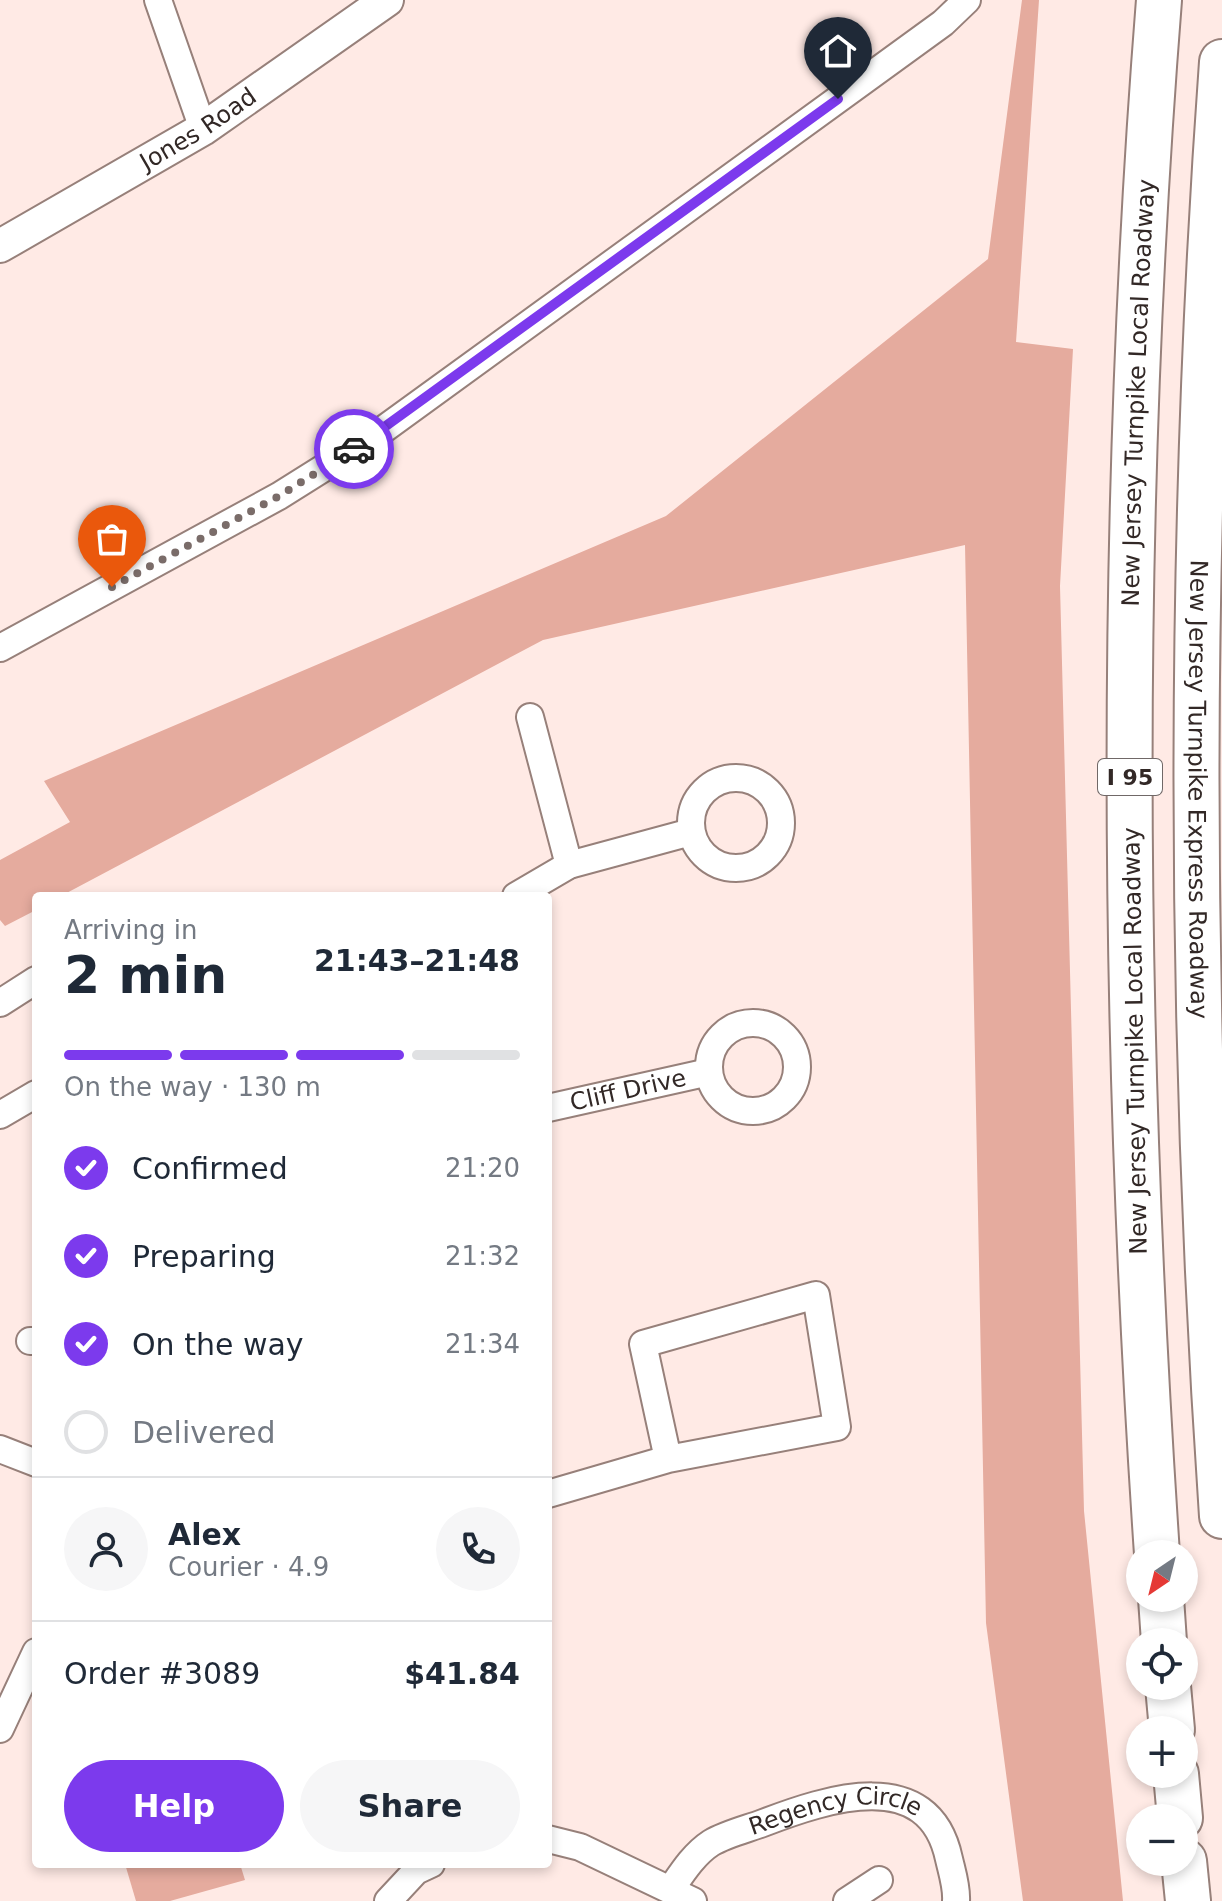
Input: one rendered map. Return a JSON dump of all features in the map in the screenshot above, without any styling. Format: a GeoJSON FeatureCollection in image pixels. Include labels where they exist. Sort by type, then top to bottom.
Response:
{"type":"FeatureCollection","features":[{"type":"Feature","properties":{"kind":"highway","name":"New Jersey Turnpike Local Roadway"},"geometry":{"type":"LineString","coordinates":[[1156,1540],[1136,1142],[1130,727],[1135,442],[1159,0]]}},
{"type":"Feature","properties":{"kind":"highway","name":"New Jersey Turnpike Express Roadway"},"geometry":{"type":"LineString","coordinates":[[1222,62],[1205,379],[1196,775],[1203,1143],[1222,1516]]}},
{"type":"Feature","properties":{"kind":"highway"},"geometry":{"type":"LineString","coordinates":[[1186,1876],[1188,1901]]}},
{"type":"Feature","properties":{"kind":"street"},"geometry":{"type":"LineString","coordinates":[[158,0],[203,129]]}},
{"type":"Feature","properties":{"kind":"street","name":"Jones Road"},"geometry":{"type":"LineString","coordinates":[[0,246],[203,129],[387,0]]}},
{"type":"Feature","properties":{"kind":"street"},"geometry":{"type":"LineString","coordinates":[[0,648],[279,496],[373,437],[933,31],[967,0]]}},
{"type":"Feature","properties":{"kind":"street"},"geometry":{"type":"LineString","coordinates":[[530,717],[569,865]]}},
{"type":"Feature","properties":{"kind":"street"},"geometry":{"type":"LineString","coordinates":[[523,892],[569,865],[691,832]]}},
{"type":"Feature","properties":{"kind":"street"},"geometry":{"type":"LineString","coordinates":[[0,1003],[32,983]]}},
{"type":"Feature","properties":{"kind":"street","name":"Cliff Drive"},"geometry":{"type":"LineString","coordinates":[[552,1107],[709,1072]]}},
{"type":"Feature","properties":{"kind":"street"},"geometry":{"type":"LineString","coordinates":[[0,1115],[32,1096]]}},
{"type":"Feature","properties":{"kind":"street"},"geometry":{"type":"LineString","coordinates":[[552,1493],[668,1459],[837,1427],[816,1295],[643,1344],[668,1459]]}},
{"type":"Feature","properties":{"kind":"street"},"geometry":{"type":"LineString","coordinates":[[0,1449],[32,1461]]}},
{"type":"Feature","properties":{"kind":"street"},"geometry":{"type":"LineString","coordinates":[[0,1729],[27,1690],[32,1669]]}},
{"type":"Feature","properties":{"kind":"street","name":"Regency Circle"},"geometry":{"type":"LineString","coordinates":[[552,1840],[580,1847],[682,1895],[690,1863],[712,1843],[785,1815],[865,1794],[895,1797],[926,1813],[946,1845],[956,1901]]}},
{"type":"Feature","properties":{"kind":"street"},"geometry":{"type":"LineString","coordinates":[[388,1901],[422,1868]]}},
{"type":"Feature","properties":{"kind":"street"},"geometry":{"type":"LineString","coordinates":[[847,1901],[879,1880]]}},
{"type":"Feature","properties":{"kind":"shaded area"},"geometry":{"type":"Polygon","coordinates":[[[1022,0],[1039,0],[1016,342],[1073,349],[1060,586],[1084,1511],[1123,1901],[1023,1901],[986,1623],[965,545],[543,640],[69,892],[32,892],[32,912],[5,926],[0,920],[0,860],[70,822],[44,781],[666,516],[988,259],[1022,0]]]}},
{"type":"Feature","properties":{"kind":"shaded area"},"geometry":{"type":"Polygon","coordinates":[[[126,1868],[241,1868],[245,1880],[170,1901],[136,1901],[126,1868]]]}},
{"type":"Feature","properties":{"kind":"way so far"},"geometry":{"type":"LineString","coordinates":[[112,587],[279,496],[354,449]]}},
{"type":"Feature","properties":{"kind":"route"},"geometry":{"type":"LineString","coordinates":[[354,449],[838,99]]}}]}
